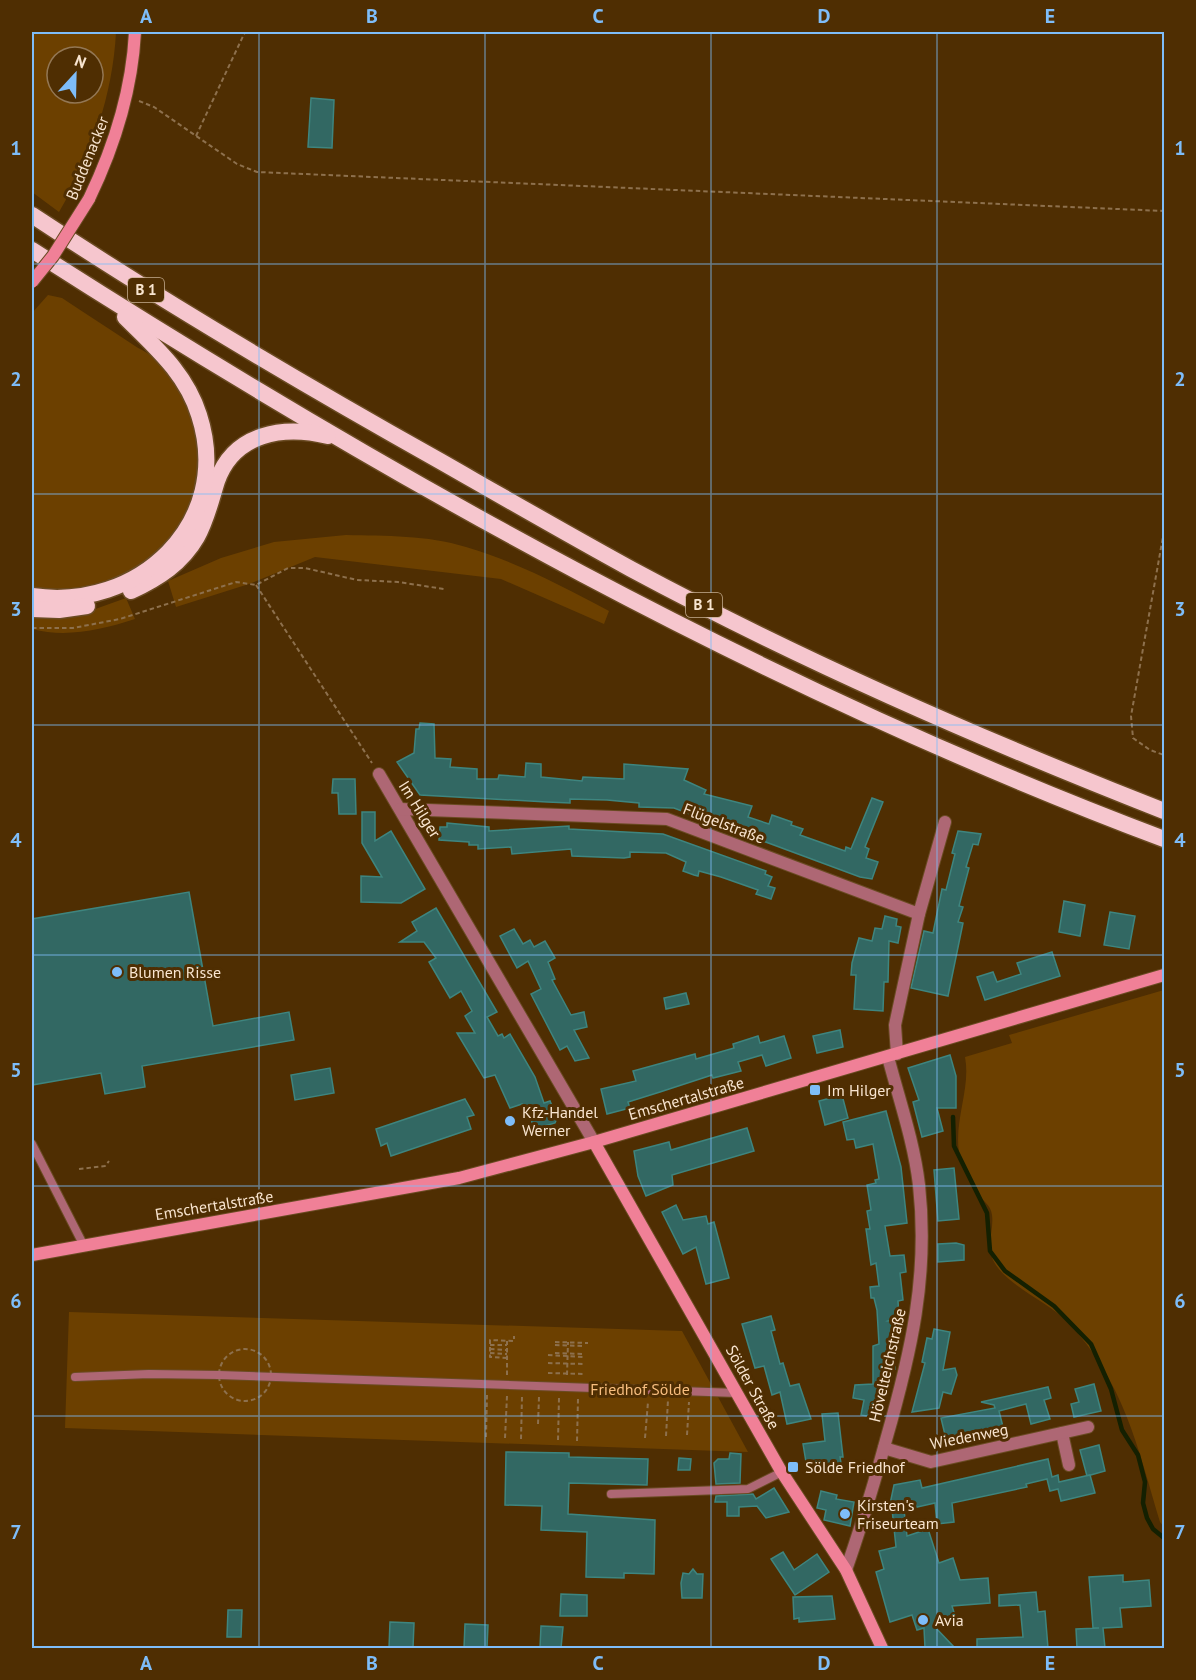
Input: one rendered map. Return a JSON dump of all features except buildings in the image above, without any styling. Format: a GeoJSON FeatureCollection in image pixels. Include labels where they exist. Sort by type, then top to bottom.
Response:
{"type":"FeatureCollection","features":[{"type":"Feature","properties":{"kind":"highway","name":"B 1"},"geometry":{"type":"LineString","coordinates":[[32,215],[134,283],[262,361],[633,570],[804,655],[936,715],[1164,811]]}},
{"type":"Feature","properties":{"kind":"highway","name":"B 1"},"geometry":{"type":"LineString","coordinates":[[32,250],[342,439],[504,531],[751,660],[1064,801],[1164,839]]}},
{"type":"Feature","properties":{"kind":"highway"},"geometry":{"type":"LineString","coordinates":[[32,596],[79,597],[112,589],[140,576],[168,555],[190,522],[201,494],[206,464],[204,432],[190,392],[166,357],[106,297]]}},
{"type":"Feature","properties":{"kind":"highway"},"geometry":{"type":"LineString","coordinates":[[32,609],[73,609],[116,598],[152,581],[177,563],[197,537],[227,460],[241,445],[262,434],[290,431],[316,433],[342,439]]}},
{"type":"Feature","properties":{"kind":"main road","name":"Buddenacker"},"geometry":{"type":"LineString","coordinates":[[32,282],[57,251],[89,199],[116,137],[126,97],[135,32]]}},
{"type":"Feature","properties":{"kind":"main road","name":"Emschertalstraße"},"geometry":{"type":"LineString","coordinates":[[32,1255],[459,1178],[594,1142],[1164,975]]}},
{"type":"Feature","properties":{"kind":"main road","name":"Sölder Straße"},"geometry":{"type":"LineString","coordinates":[[594,1142],[782,1472],[846,1570],[882,1648]]}},
{"type":"Feature","properties":{"kind":"street","name":"Im Hilger"},"geometry":{"type":"LineString","coordinates":[[379,774],[594,1142]]}},
{"type":"Feature","properties":{"kind":"street","name":"Flügelstraße"},"geometry":{"type":"LineString","coordinates":[[400,809],[667,819],[919,914]]}},
{"type":"Feature","properties":{"kind":"street","name":"Hövelteichstraße"},"geometry":{"type":"LineString","coordinates":[[846,1570],[884,1448],[912,1347],[920,1291],[922,1251],[916,1168],[893,1055],[895,1025],[919,914],[945,822]]}},
{"type":"Feature","properties":{"kind":"street","name":"Wiedenweg"},"geometry":{"type":"LineString","coordinates":[[884,1448],[931,1462],[1088,1427]]}},
{"type":"Feature","properties":{"kind":"street"},"geometry":{"type":"LineString","coordinates":[[1062,1433],[1069,1465]]}},
{"type":"Feature","properties":{"kind":"lane"},"geometry":{"type":"LineString","coordinates":[[32,1144],[83,1244]]}},
{"type":"Feature","properties":{"kind":"lane"},"geometry":{"type":"LineString","coordinates":[[75,1377],[161,1374],[737,1393]]}},
{"type":"Feature","properties":{"kind":"lane"},"geometry":{"type":"LineString","coordinates":[[611,1494],[748,1489],[782,1472]]}},
{"type":"Feature","properties":{"kind":"path"},"geometry":{"type":"LineString","coordinates":[[196,136],[245,32]]}},
{"type":"Feature","properties":{"kind":"path"},"geometry":{"type":"LineString","coordinates":[[126,97],[154,106],[237,164],[257,172],[1164,211]]}},
{"type":"Feature","properties":{"kind":"path"},"geometry":{"type":"LineString","coordinates":[[1164,531],[1131,716],[1133,738],[1150,750],[1164,755]]}},
{"type":"Feature","properties":{"kind":"path"},"geometry":{"type":"LineString","coordinates":[[32,628],[56,630],[120,620],[236,582],[256,585],[288,568],[304,568],[357,580],[399,582],[444,589]]}},
{"type":"Feature","properties":{"kind":"path"},"geometry":{"type":"LineString","coordinates":[[256,585],[379,774]]}},
{"type":"Feature","properties":{"kind":"path"},"geometry":{"type":"LineString","coordinates":[[79,1169],[105,1166],[109,1161]]}},
{"type":"Feature","properties":{"kind":"path"},"geometry":{"type":"LineString","coordinates":[[490,1349],[507,1352],[490,1357],[490,1349],[490,1340],[514,1341],[514,1336]]}},
{"type":"Feature","properties":{"kind":"path"},"geometry":{"type":"LineString","coordinates":[[555,1344],[588,1343]]}},
{"type":"Feature","properties":{"kind":"path"},"geometry":{"type":"LineString","coordinates":[[568,1344],[585,1346]]}},
{"type":"Feature","properties":{"kind":"path"},"geometry":{"type":"LineString","coordinates":[[558,1440],[563,1387],[567,1374],[568,1344]]}},
{"type":"Feature","properties":{"kind":"path"},"geometry":{"type":"LineString","coordinates":[[555,1353],[568,1355]]}},
{"type":"Feature","properties":{"kind":"path"},"geometry":{"type":"LineString","coordinates":[[548,1355],[584,1355]]}},
{"type":"Feature","properties":{"kind":"path"},"geometry":{"type":"LineString","coordinates":[[548,1363],[583,1364]]}},
{"type":"Feature","properties":{"kind":"path"},"geometry":{"type":"LineString","coordinates":[[548,1373],[584,1374]]}},
{"type":"Feature","properties":{"kind":"path"},"geometry":{"type":"LineString","coordinates":[[486,1437],[487,1384]]}},
{"type":"Feature","properties":{"kind":"path"},"geometry":{"type":"LineString","coordinates":[[521,1439],[523,1386]]}},
{"type":"Feature","properties":{"kind":"path"},"geometry":{"type":"LineString","coordinates":[[538,1424],[539,1386]]}},
{"type":"Feature","properties":{"kind":"path"},"geometry":{"type":"LineString","coordinates":[[576,1441],[578,1388]]}},
{"type":"Feature","properties":{"kind":"path"},"geometry":{"type":"LineString","coordinates":[[645,1438],[647,1402],[658,1391]]}},
{"type":"Feature","properties":{"kind":"path"},"geometry":{"type":"LineString","coordinates":[[666,1436],[668,1391]]}},
{"type":"Feature","properties":{"kind":"path"},"geometry":{"type":"LineString","coordinates":[[687,1435],[688,1403],[697,1392]]}},
{"type":"Feature","properties":{"kind":"green space"},"geometry":{"type":"Polygon","coordinates":[[[32,32],[116,32],[105,102],[105,45],[45,45],[45,105],[104,105],[81,170],[59,212],[32,192],[32,32]]]}},
{"type":"Feature","properties":{"kind":"green space"},"geometry":{"type":"Polygon","coordinates":[[[48,295],[62,298],[158,361],[181,393],[193,423],[198,454],[196,485],[187,514],[171,540],[148,563],[117,582],[97,588],[53,590],[32,588],[32,313],[48,295]]]}},
{"type":"Feature","properties":{"kind":"green space"},"geometry":{"type":"Polygon","coordinates":[[[346,535],[421,538],[466,547],[521,567],[609,611],[604,624],[501,579],[315,557],[249,584],[176,607],[168,581],[221,558],[274,542],[346,535]]]}},
{"type":"Feature","properties":{"kind":"green space"},"geometry":{"type":"Polygon","coordinates":[[[126,598],[135,619],[84,632],[58,633],[32,629],[32,613],[87,612],[126,598]]]}},
{"type":"Feature","properties":{"kind":"green space"},"geometry":{"type":"Polygon","coordinates":[[[1164,990],[1164,1527],[1160,1522],[1126,1416],[1102,1367],[1067,1321],[1016,1285],[993,1260],[990,1248],[991,1211],[977,1193],[966,1173],[960,1157],[958,1140],[966,1080],[965,1057],[1012,1043],[1009,1035],[1164,990]]]}},
{"type":"Feature","properties":{"kind":"green space","name":"Friedhof Sölde"},"geometry":{"type":"Polygon","coordinates":[[[69,1312],[682,1331],[748,1452],[65,1428],[69,1312]]]}},
{"type":"Feature","properties":{"kind":"waterway"},"geometry":{"type":"LineString","coordinates":[[953,1117],[954,1146],[987,1213],[990,1251],[1005,1271],[1054,1306],[1091,1344],[1111,1389],[1122,1430],[1138,1455],[1145,1482],[1143,1503],[1147,1518],[1153,1529],[1164,1538]]}},
{"type":"Feature","properties":{"kind":"place","name":"Blumen Risse"},"geometry":{"type":"Point","coordinates":[117,972]}},
{"type":"Feature","properties":{"kind":"place","name":"Im Hilger"},"geometry":{"type":"Point","coordinates":[815,1090]}},
{"type":"Feature","properties":{"kind":"place","name":"Kfz-Handel Werner"},"geometry":{"type":"Point","coordinates":[510,1121]}},
{"type":"Feature","properties":{"kind":"place","name":"Sölde Friedhof"},"geometry":{"type":"Point","coordinates":[793,1467]}},
{"type":"Feature","properties":{"kind":"place","name":"Kirsten's Friseurteam"},"geometry":{"type":"Point","coordinates":[845,1514]}},
{"type":"Feature","properties":{"kind":"place","name":"Avia"},"geometry":{"type":"Point","coordinates":[923,1620]}}]}
